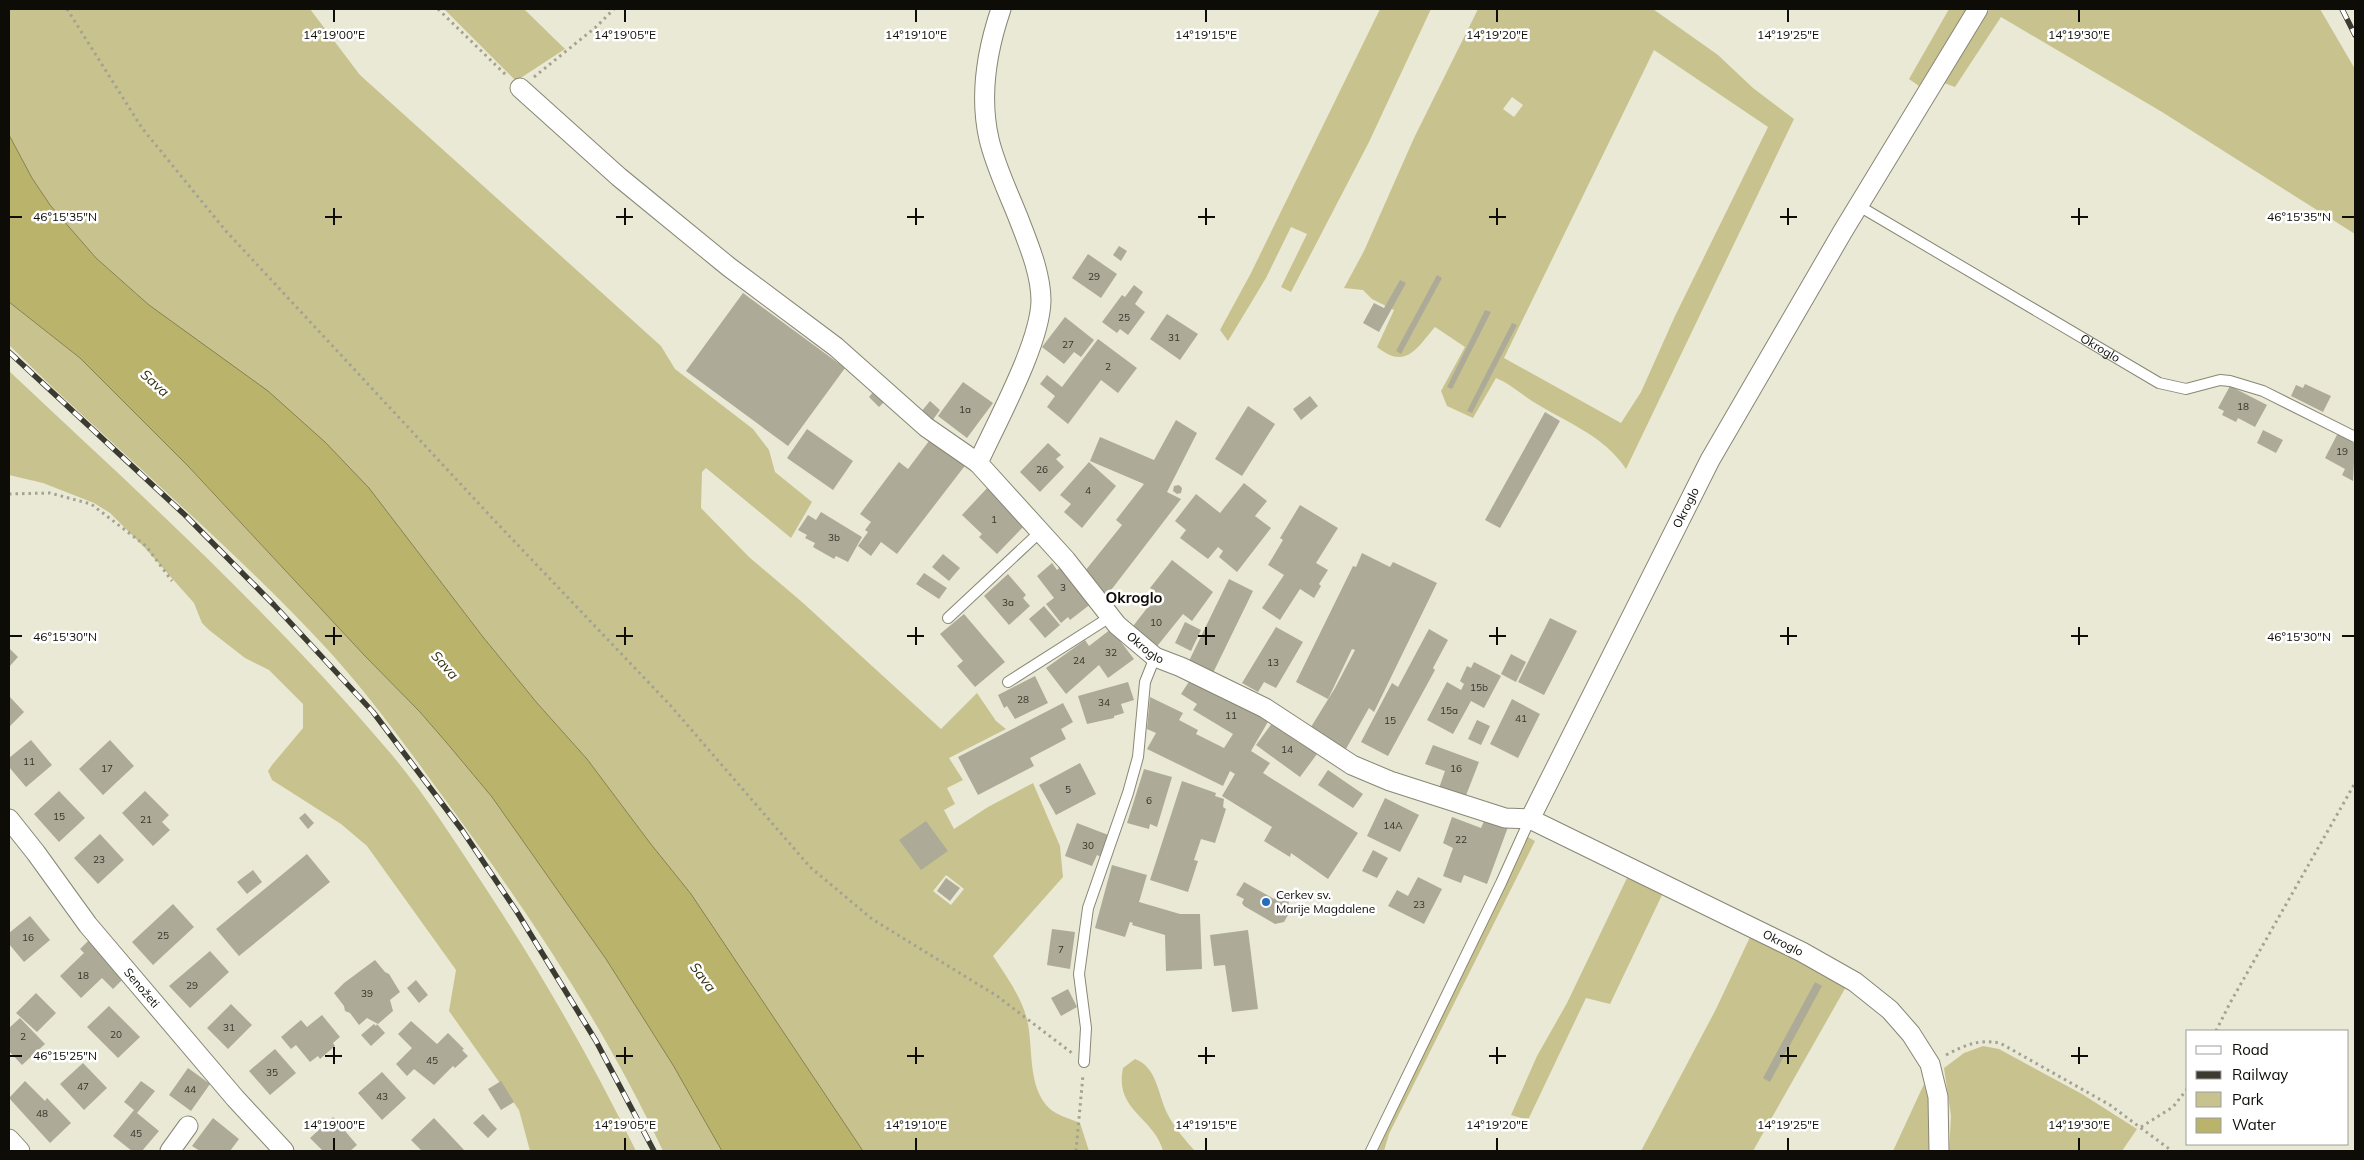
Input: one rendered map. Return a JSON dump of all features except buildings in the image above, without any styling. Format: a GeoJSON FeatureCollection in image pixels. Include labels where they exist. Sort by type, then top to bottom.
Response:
{"type":"FeatureCollection","features":[{"type":"Feature","properties":{"kind":"street"},"geometry":{"type":"LineString","coordinates":[[978,463],[1030,346],[1039,320],[1041,300],[1034,263],[989,140],[985,106],[987,66],[993,34],[1001,9]]}},
{"type":"Feature","properties":{"kind":"street","name":"Okroglo"},"geometry":{"type":"LineString","coordinates":[[1530,819],[1710,460],[1859,206],[1978,9]]}},
{"type":"Feature","properties":{"kind":"street","name":"Okroglo"},"geometry":{"type":"LineString","coordinates":[[520,88],[619,177],[728,267],[836,347],[926,427],[978,463],[1066,560],[1110,617],[1155,656],[1265,708],[1352,765],[1390,781],[1488,813],[1505,818],[1530,819],[1733,917],[1855,982],[1890,1010],[1910,1034],[1930,1064],[1938,1097],[1938,1151]]}},
{"type":"Feature","properties":{"kind":"street","name":"Senožeti"},"geometry":{"type":"LineString","coordinates":[[9,819],[36,852],[88,925],[235,1098],[284,1151]]}},
{"type":"Feature","properties":{"kind":"street"},"geometry":{"type":"LineString","coordinates":[[170,1151],[188,1126]]}},
{"type":"Feature","properties":{"kind":"street"},"geometry":{"type":"LineString","coordinates":[[9,1139],[20,1151]]}},
{"type":"Feature","properties":{"kind":"lane","name":"Okroglo"},"geometry":{"type":"LineString","coordinates":[[1859,206],[2159,383],[2186,389],[2220,380],[2230,381],[2263,391],[2355,437]]}},
{"type":"Feature","properties":{"kind":"lane"},"geometry":{"type":"LineString","coordinates":[[948,618],[1040,532]]}},
{"type":"Feature","properties":{"kind":"lane"},"geometry":{"type":"LineString","coordinates":[[1008,682],[1110,617]]}},
{"type":"Feature","properties":{"kind":"lane"},"geometry":{"type":"LineString","coordinates":[[1084,1062],[1086,1028],[1079,974],[1088,908],[1136,766],[1146,682],[1155,656]]}},
{"type":"Feature","properties":{"kind":"lane"},"geometry":{"type":"LineString","coordinates":[[1371,1151],[1530,819]]}},
{"type":"Feature","properties":{"kind":"path"},"geometry":{"type":"LineString","coordinates":[[67,9],[142,128],[225,230],[494,520],[670,705],[810,867],[872,919],[997,996],[1084,1062],[1076,1151]]}},
{"type":"Feature","properties":{"kind":"path"},"geometry":{"type":"LineString","coordinates":[[438,9],[520,88],[596,27],[614,9]]}},
{"type":"Feature","properties":{"kind":"path"},"geometry":{"type":"LineString","coordinates":[[9,494],[50,493],[91,504],[146,546],[172,581]]}},
{"type":"Feature","properties":{"kind":"path"},"geometry":{"type":"LineString","coordinates":[[2216,1030],[2355,783]]}},
{"type":"Feature","properties":{"kind":"path"},"geometry":{"type":"LineString","coordinates":[[1930,1064],[1961,1047],[1984,1040],[2000,1043],[2110,1105],[2172,1151]]}},
{"type":"Feature","properties":{"kind":"path"},"geometry":{"type":"LineString","coordinates":[[2141,1127],[2173,1106],[2186,1090]]}},
{"type":"Feature","properties":{"kind":"green space"},"geometry":{"type":"Polygon","coordinates":[[[9,9],[310,9],[360,75],[661,346],[675,369],[753,429],[769,450],[775,472],[812,502],[791,538],[706,468],[702,472],[701,508],[749,557],[802,602],[941,729],[977,693],[996,721],[1006,729],[949,758],[963,780],[947,788],[955,804],[944,810],[954,829],[988,807],[1033,783],[1060,846],[1063,877],[993,956],[1014,989],[1026,1015],[1034,1079],[1042,1099],[1056,1113],[1080,1123],[1089,1151],[863,1151],[691,894],[587,759],[537,703],[483,637],[369,488],[149,305],[96,258],[50,205],[32,178],[9,135],[9,9]],[[946,875],[933,891],[951,905],[964,889],[946,875]]]}},
{"type":"Feature","properties":{"kind":"green space"},"geometry":{"type":"Polygon","coordinates":[[[444,9],[524,9],[565,49],[516,81],[444,9]]]}},
{"type":"Feature","properties":{"kind":"green space"},"geometry":{"type":"Polygon","coordinates":[[[1380,9],[1431,9],[1369,142],[1291,292],[1281,287],[1307,234],[1291,227],[1266,278],[1228,341],[1220,330],[1251,273],[1380,9]]]}},
{"type":"Feature","properties":{"kind":"green space"},"geometry":{"type":"Polygon","coordinates":[[[1478,9],[1653,9],[1718,55],[1753,88],[1794,119],[1626,469],[1607,447],[1595,438],[1496,378],[1473,418],[1447,406],[1441,391],[1465,347],[1435,327],[1416,349],[1403,357],[1387,354],[1377,347],[1394,310],[1372,299],[1363,290],[1344,288],[1364,251],[1414,138],[1478,9]],[[1654,50],[1504,358],[1621,423],[1641,392],[1675,316],[1768,127],[1654,50]],[[1512,97],[1503,109],[1514,117],[1523,105],[1512,97]]]}},
{"type":"Feature","properties":{"kind":"green space"},"geometry":{"type":"Polygon","coordinates":[[[1949,9],[1967,9],[1919,86],[1909,79],[1949,9]]]}},
{"type":"Feature","properties":{"kind":"green space"},"geometry":{"type":"Polygon","coordinates":[[[1990,9],[2320,9],[2355,69],[2355,234],[2162,112],[2001,17],[1955,87],[1944,83],[1990,9]]]}},
{"type":"Feature","properties":{"kind":"green space"},"geometry":{"type":"Polygon","coordinates":[[[9,302],[80,358],[188,466],[446,742],[492,797],[606,959],[673,1065],[722,1151],[663,1151],[640,1103],[614,1056],[560,965],[500,876],[412,754],[343,667],[290,610],[211,533],[9,345],[9,302]]]}},
{"type":"Feature","properties":{"kind":"green space"},"geometry":{"type":"Polygon","coordinates":[[[9,371],[157,510],[254,605],[392,755],[457,844],[541,976],[600,1080],[636,1151],[530,1151],[519,1110],[449,1011],[456,970],[367,846],[341,824],[272,780],[268,771],[303,728],[303,704],[269,670],[245,658],[209,630],[202,623],[194,603],[145,548],[110,513],[94,503],[43,483],[9,475],[9,371]]]}},
{"type":"Feature","properties":{"kind":"green space"},"geometry":{"type":"Polygon","coordinates":[[[1526,836],[1535,841],[1389,1134],[1384,1151],[1377,1151],[1526,836]]]}},
{"type":"Feature","properties":{"kind":"green space"},"geometry":{"type":"Polygon","coordinates":[[[1627,878],[1663,893],[1610,1004],[1586,998],[1528,1120],[1511,1115],[1537,1056],[1567,1003],[1627,878]]]}},
{"type":"Feature","properties":{"kind":"green space"},"geometry":{"type":"Polygon","coordinates":[[[1751,935],[1847,985],[1753,1151],[1641,1151],[1716,1009],[1751,935]]]}},
{"type":"Feature","properties":{"kind":"green space"},"geometry":{"type":"Polygon","coordinates":[[[1983,1046],[1999,1049],[2082,1094],[2137,1129],[2122,1151],[1949,1151],[1951,1116],[1944,1068],[1964,1053],[1983,1046]]]}},
{"type":"Feature","properties":{"kind":"green space"},"geometry":{"type":"Polygon","coordinates":[[[1135,1059],[1148,1068],[1156,1082],[1170,1118],[1195,1151],[1163,1151],[1152,1130],[1129,1104],[1124,1094],[1122,1083],[1123,1068],[1135,1059]]]}},
{"type":"Feature","properties":{"kind":"green space"},"geometry":{"type":"Polygon","coordinates":[[[1924,1084],[1928,1099],[1930,1151],[1893,1151],[1924,1084]]]}},
{"type":"Feature","properties":{"kind":"water","name":"Sava"},"geometry":{"type":"Polygon","coordinates":[[[9,135],[32,178],[50,205],[96,258],[149,305],[268,391],[325,442],[369,488],[483,637],[537,703],[587,759],[691,894],[863,1151],[722,1151],[673,1065],[606,959],[492,797],[446,742],[188,466],[80,358],[9,302],[9,135]]]}},
{"type":"Feature","properties":{"kind":"railway"},"geometry":{"type":"LineString","coordinates":[[2342,9],[2355,35]]}},
{"type":"Feature","properties":{"kind":"railway"},"geometry":{"type":"LineString","coordinates":[[9,352],[185,515],[274,605],[373,712],[462,830],[517,912],[596,1041],[654,1151]]}},
{"type":"Feature","properties":{"kind":"place","name":"Cerkev sv. Marije Magdalene"},"geometry":{"type":"Point","coordinates":[1266,902]}},
{"type":"Feature","properties":{"kind":"district","name":"Okroglo"},"geometry":{"type":"Point","coordinates":[1134,598]}}]}
